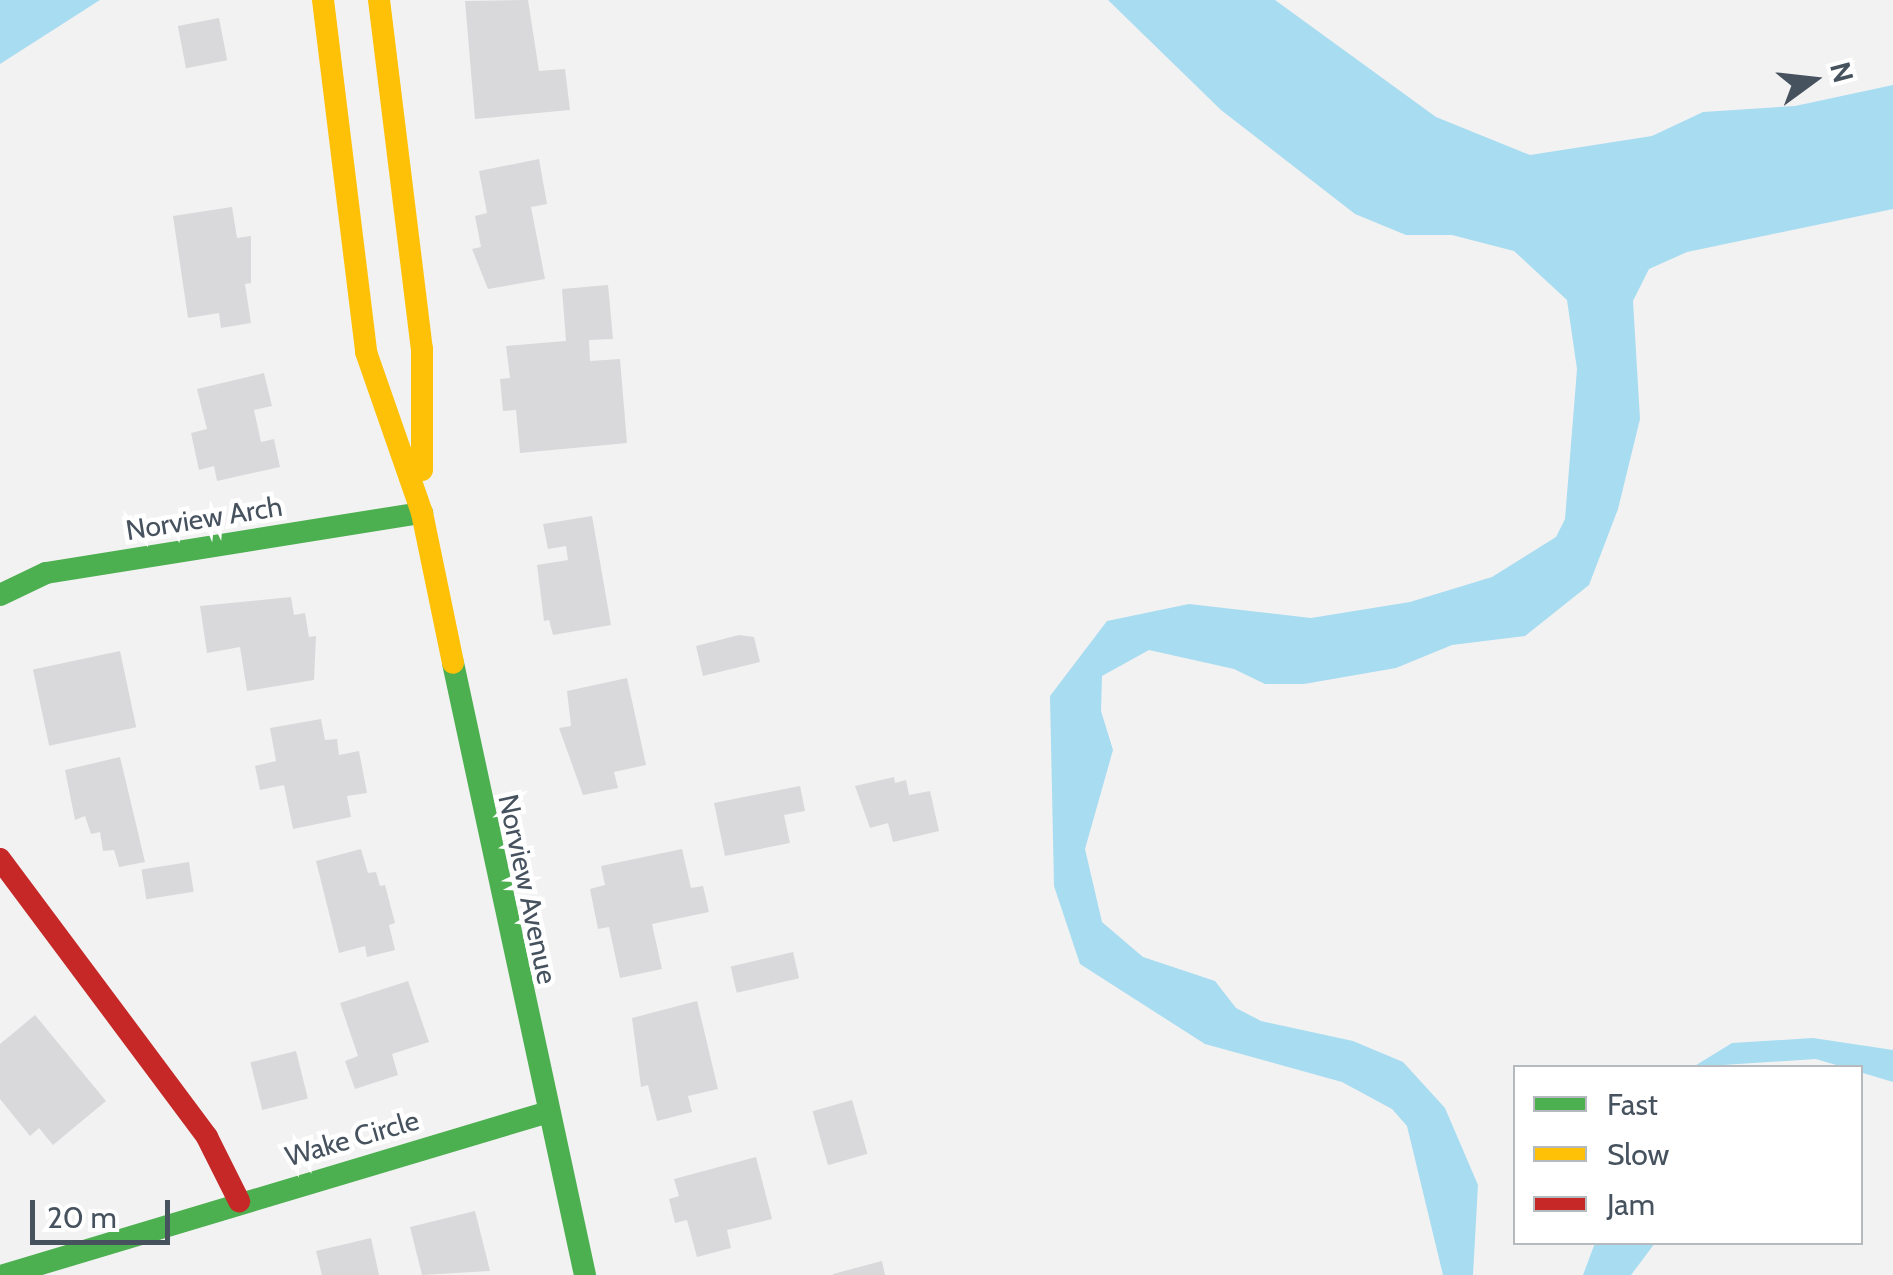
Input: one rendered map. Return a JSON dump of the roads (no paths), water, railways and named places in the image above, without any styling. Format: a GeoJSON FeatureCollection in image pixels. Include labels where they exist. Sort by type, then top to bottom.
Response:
{"type":"FeatureCollection","features":[{"type":"Feature","properties":{"kind":"street","name":"Norview Avenue"},"geometry":{"type":"LineString","coordinates":[[323,0],[366,352],[422,513],[545,1113],[586,1275]]}},
{"type":"Feature","properties":{"kind":"street","name":"Norview Avenue"},"geometry":{"type":"LineString","coordinates":[[379,0],[422,349],[422,513]]}},
{"type":"Feature","properties":{"kind":"street","name":"Norview Arch"},"geometry":{"type":"LineString","coordinates":[[0,595],[46,573],[422,513]]}},
{"type":"Feature","properties":{"kind":"street"},"geometry":{"type":"LineString","coordinates":[[0,859],[207,1137],[239,1202]]}},
{"type":"Feature","properties":{"kind":"street","name":"Wake Circle"},"geometry":{"type":"LineString","coordinates":[[4,1275],[545,1113]]}},
{"type":"Feature","properties":{"kind":"water"},"geometry":{"type":"Polygon","coordinates":[[[0,0],[100,0],[0,64],[0,0]]]}},
{"type":"Feature","properties":{"kind":"water"},"geometry":{"type":"Polygon","coordinates":[[[1108,0],[1275,0],[1436,117],[1530,155],[1652,136],[1703,112],[1795,106],[1893,85],[1893,209],[1687,252],[1649,269],[1633,301],[1640,419],[1618,509],[1589,585],[1525,636],[1452,645],[1396,668],[1304,684],[1265,684],[1234,669],[1149,650],[1102,676],[1101,711],[1113,750],[1085,849],[1102,922],[1143,957],[1215,981],[1236,1008],[1261,1021],[1353,1041],[1403,1062],[1445,1108],[1478,1185],[1473,1275],[1443,1275],[1407,1126],[1392,1109],[1342,1082],[1205,1044],[1080,964],[1054,886],[1050,696],[1107,621],[1189,604],[1311,618],[1410,602],[1492,577],[1556,537],[1565,519],[1577,369],[1567,300],[1514,251],[1452,235],[1406,235],[1355,214],[1221,110],[1108,0]]]}},
{"type":"Feature","properties":{"kind":"water"},"geometry":{"type":"Polygon","coordinates":[[[1813,1038],[1893,1050],[1893,1082],[1863,1073],[1863,1065],[1836,1065],[1816,1059],[1696,1065],[1732,1043],[1813,1038]]]}},
{"type":"Feature","properties":{"kind":"water"},"geometry":{"type":"Polygon","coordinates":[[[1594,1245],[1654,1245],[1631,1275],[1583,1275],[1594,1245]]]}}]}
